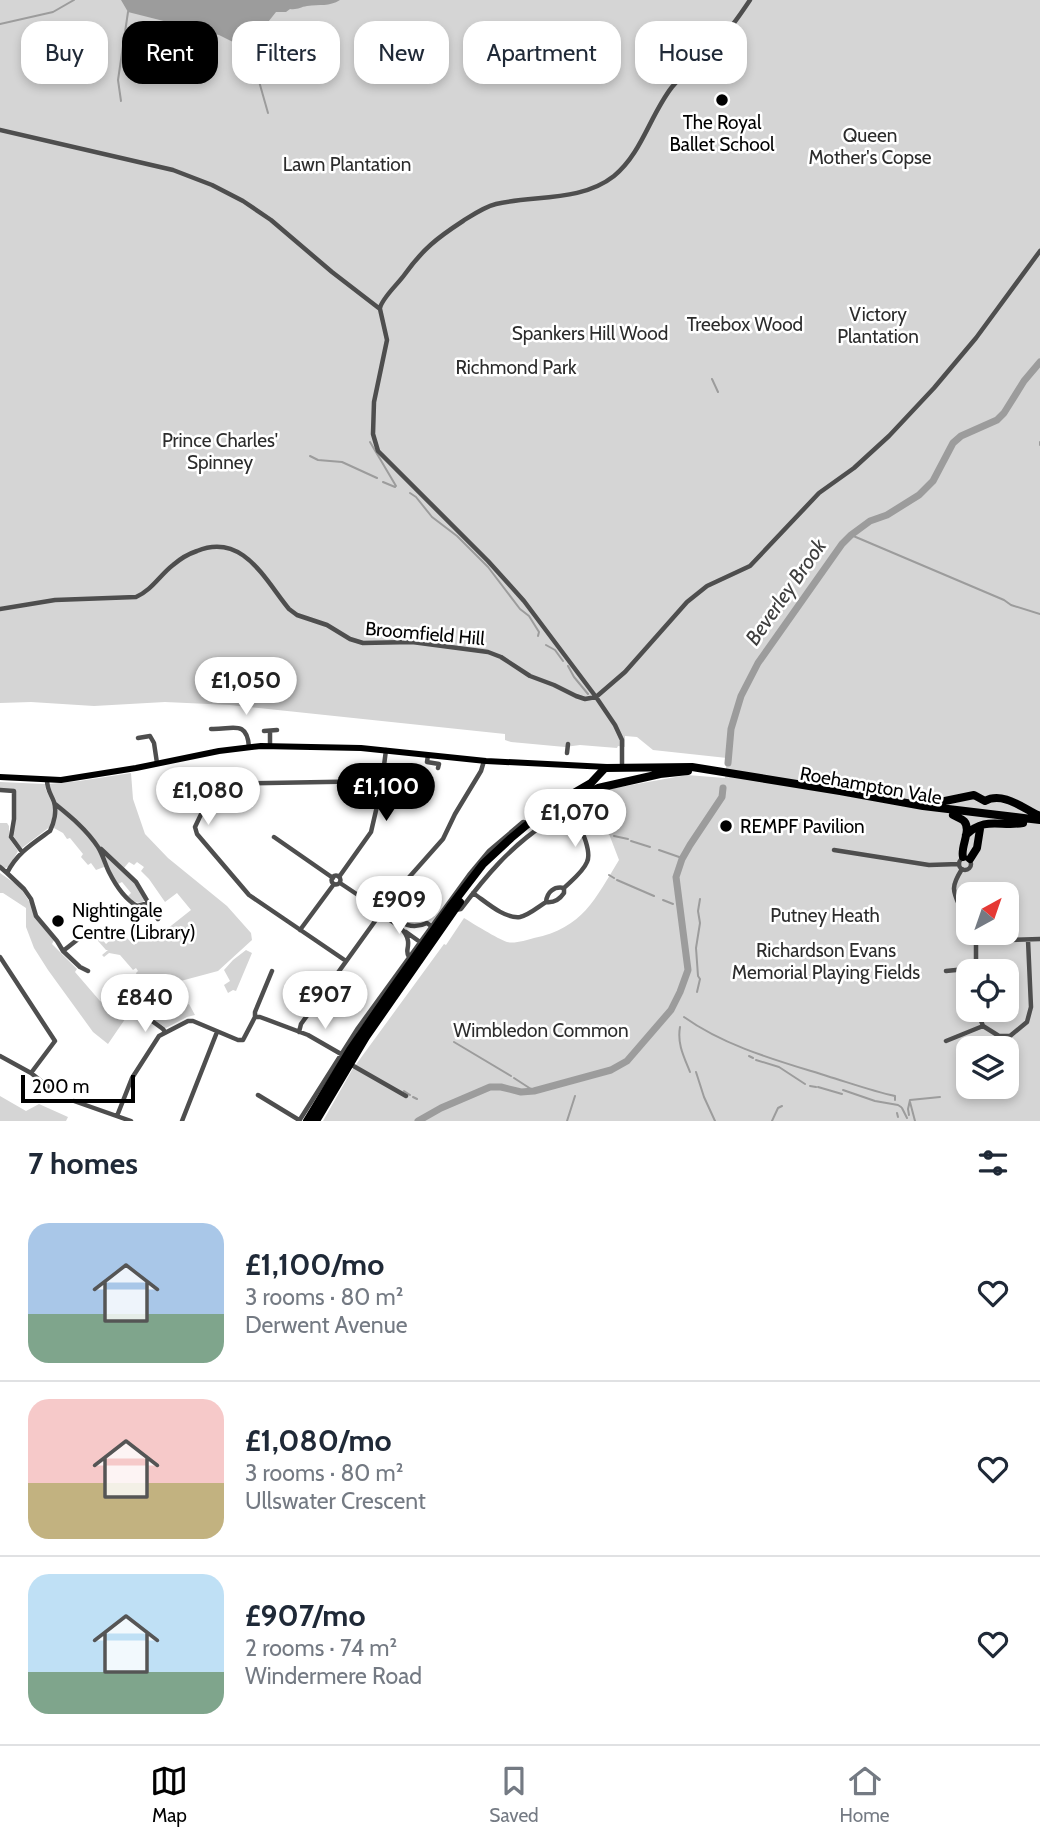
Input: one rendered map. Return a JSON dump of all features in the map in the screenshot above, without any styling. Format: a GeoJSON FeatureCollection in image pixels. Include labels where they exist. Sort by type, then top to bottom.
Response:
{"type":"FeatureCollection","features":[{"type":"Feature","properties":{"kind":"highway"},"geometry":{"type":"LineString","coordinates":[[302,1121],[465,887],[494,853],[526,822],[588,785],[601,771],[609,767],[697,769]]}},
{"type":"Feature","properties":{"kind":"highway"},"geometry":{"type":"LineString","coordinates":[[316,1121],[349,1063],[454,911],[483,872],[514,841],[549,815],[593,790],[666,773],[697,769]]}},
{"type":"Feature","properties":{"kind":"highway","name":"Roehampton Vale"},"geometry":{"type":"LineString","coordinates":[[697,769],[840,790],[887,800],[979,811],[998,820],[1040,820]]}},
{"type":"Feature","properties":{"kind":"highway","name":"Roehampton Vale"},"geometry":{"type":"LineString","coordinates":[[697,769],[953,815],[979,811]]}},
{"type":"Feature","properties":{"kind":"highway"},"geometry":{"type":"LineString","coordinates":[[887,800],[933,803],[974,795],[979,811],[993,798],[1012,801],[1040,820]]}},
{"type":"Feature","properties":{"kind":"highway"},"geometry":{"type":"LineString","coordinates":[[953,815],[965,822],[966,835],[962,849],[964,863]]}},
{"type":"Feature","properties":{"kind":"highway"},"geometry":{"type":"LineString","coordinates":[[966,835],[983,824],[998,820],[1023,823],[1040,820]]}},
{"type":"Feature","properties":{"kind":"highway"},"geometry":{"type":"LineString","coordinates":[[964,863],[977,848],[976,828]]}},
{"type":"Feature","properties":{"kind":"main road"},"geometry":{"type":"LineString","coordinates":[[0,777],[47,780],[84,777],[249,747],[304,746],[386,750],[426,760],[567,759],[589,771],[602,784],[608,785]]}},
{"type":"Feature","properties":{"kind":"main road"},"geometry":{"type":"LineString","coordinates":[[579,766],[609,767]]}},
{"type":"Feature","properties":{"kind":"street"},"geometry":{"type":"LineString","coordinates":[[380,309],[383,301],[416,259],[437,237],[487,207],[580,192],[614,176],[631,159],[671,89],[724,35],[750,0]]}},
{"type":"Feature","properties":{"kind":"street"},"geometry":{"type":"LineString","coordinates":[[0,130],[173,170],[212,185],[243,201],[264,216],[380,309],[387,340],[374,402],[373,434],[378,451],[501,574],[524,601],[607,712],[622,743],[622,767]]}},
{"type":"Feature","properties":{"kind":"street"},"geometry":{"type":"LineString","coordinates":[[596,697],[625,672],[687,602],[707,586],[750,566],[819,493],[854,468],[889,436],[976,338],[1040,251]]}},
{"type":"Feature","properties":{"kind":"street","name":"Broomfield Hill"},"geometry":{"type":"LineString","coordinates":[[0,609],[39,601],[140,596],[187,555],[207,547],[223,546],[250,560],[289,610],[327,625],[349,639],[363,643],[412,642],[488,652],[530,677],[585,699],[596,697]]}},
{"type":"Feature","properties":{"kind":"street"},"geometry":{"type":"LineString","coordinates":[[211,729],[244,730],[248,735],[249,747]]}},
{"type":"Feature","properties":{"kind":"street"},"geometry":{"type":"LineString","coordinates":[[270,746],[267,731],[277,730]]}},
{"type":"Feature","properties":{"kind":"street"},"geometry":{"type":"LineString","coordinates":[[138,738],[150,736],[154,743],[156,764]]}},
{"type":"Feature","properties":{"kind":"street"},"geometry":{"type":"LineString","coordinates":[[567,759],[568,744]]}},
{"type":"Feature","properties":{"kind":"street"},"geometry":{"type":"LineString","coordinates":[[300,930],[371,832],[383,781],[386,750]]}},
{"type":"Feature","properties":{"kind":"street"},"geometry":{"type":"LineString","coordinates":[[426,760],[439,764],[439,768]]}},
{"type":"Feature","properties":{"kind":"street"},"geometry":{"type":"LineString","coordinates":[[299,1032],[301,1024],[382,911],[443,839],[484,761]]}},
{"type":"Feature","properties":{"kind":"street"},"geometry":{"type":"LineString","coordinates":[[47,780],[47,790],[55,804],[77,821],[97,846],[105,858],[108,870],[129,900],[137,906],[149,902]]}},
{"type":"Feature","properties":{"kind":"street"},"geometry":{"type":"LineString","coordinates":[[346,961],[249,895],[197,834],[195,827],[218,784],[383,781]]}},
{"type":"Feature","properties":{"kind":"street"},"geometry":{"type":"LineString","coordinates":[[0,790],[14,791],[11,837],[23,852]]}},
{"type":"Feature","properties":{"kind":"street"},"geometry":{"type":"LineString","coordinates":[[454,911],[461,909],[501,859],[519,842],[589,799],[593,790]]}},
{"type":"Feature","properties":{"kind":"street"},"geometry":{"type":"LineString","coordinates":[[177,796],[204,808]]}},
{"type":"Feature","properties":{"kind":"street"},"geometry":{"type":"LineString","coordinates":[[8,873],[12,863],[53,827],[55,804]]}},
{"type":"Feature","properties":{"kind":"street"},"geometry":{"type":"LineString","coordinates":[[473,893],[513,916],[525,915],[546,902],[551,903],[561,897],[589,858],[587,844],[572,808]]}},
{"type":"Feature","properties":{"kind":"street"},"geometry":{"type":"LineString","coordinates":[[258,1095],[302,1121],[363,1020],[430,925],[478,863],[504,837],[526,822]]}},
{"type":"Feature","properties":{"kind":"street"},"geometry":{"type":"LineString","coordinates":[[274,837],[407,926],[416,927],[427,923],[430,925]]}},
{"type":"Feature","properties":{"kind":"street"},"geometry":{"type":"LineString","coordinates":[[97,846],[136,882],[158,919]]}},
{"type":"Feature","properties":{"kind":"street"},"geometry":{"type":"LineString","coordinates":[[834,850],[929,865],[964,863],[956,881],[953,895],[956,900]]}},
{"type":"Feature","properties":{"kind":"street"},"geometry":{"type":"LineString","coordinates":[[0,867],[20,883],[31,899],[36,916],[63,951],[88,971]]}},
{"type":"Feature","properties":{"kind":"street"},"geometry":{"type":"LineString","coordinates":[[546,902],[554,888],[565,888]]}},
{"type":"Feature","properties":{"kind":"street"},"geometry":{"type":"LineString","coordinates":[[382,911],[419,941]]}},
{"type":"Feature","properties":{"kind":"street"},"geometry":{"type":"LineString","coordinates":[[403,930],[408,942],[408,957]]}},
{"type":"Feature","properties":{"kind":"street"},"geometry":{"type":"LineString","coordinates":[[1019,940],[1040,939]]}},
{"type":"Feature","properties":{"kind":"street"},"geometry":{"type":"LineString","coordinates":[[63,951],[77,940]]}},
{"type":"Feature","properties":{"kind":"street"},"geometry":{"type":"LineString","coordinates":[[982,1022],[994,1034],[1010,1035],[1027,1022],[1031,1007],[1028,940]]}},
{"type":"Feature","properties":{"kind":"street"},"geometry":{"type":"LineString","coordinates":[[0,957],[55,1039],[31,1073]]}},
{"type":"Feature","properties":{"kind":"street"},"geometry":{"type":"LineString","coordinates":[[117,1116],[132,1077],[159,1036],[165,1032],[191,1020],[243,1040],[255,1017],[272,971]]}},
{"type":"Feature","properties":{"kind":"street"},"geometry":{"type":"LineString","coordinates":[[946,971],[956,971]]}},
{"type":"Feature","properties":{"kind":"street"},"geometry":{"type":"LineString","coordinates":[[1031,1007],[1040,1007]]}},
{"type":"Feature","properties":{"kind":"street"},"geometry":{"type":"LineString","coordinates":[[137,1010],[165,1032]]}},
{"type":"Feature","properties":{"kind":"street"},"geometry":{"type":"LineString","coordinates":[[255,1017],[308,1035],[341,1054]]}},
{"type":"Feature","properties":{"kind":"street"},"geometry":{"type":"LineString","coordinates":[[946,1041],[984,1026]]}},
{"type":"Feature","properties":{"kind":"street"},"geometry":{"type":"LineString","coordinates":[[182,1121],[217,1032]]}},
{"type":"Feature","properties":{"kind":"street"},"geometry":{"type":"LineString","coordinates":[[0,1056],[31,1073],[51,1089]]}},
{"type":"Feature","properties":{"kind":"street"},"geometry":{"type":"LineString","coordinates":[[349,1063],[406,1096]]}},
{"type":"Feature","properties":{"kind":"street"},"geometry":{"type":"LineString","coordinates":[[74,1101],[131,1121]]}},
{"type":"Feature","properties":{"kind":"green space","name":"Richmond Park"},"geometry":{"type":"Polygon","coordinates":[[[0,0],[1040,0],[1040,1121],[323,1121],[352,1070],[464,918],[513,943],[565,927],[586,910],[619,860],[596,800],[598,796],[609,792],[609,789],[687,775],[725,778],[727,758],[653,750],[637,737],[625,736],[625,747],[565,747],[511,742],[505,740],[505,734],[230,705],[165,702],[94,706],[0,703],[0,0]]]}},
{"type":"Feature","properties":{"kind":"green space"},"geometry":{"type":"Polygon","coordinates":[[[131,773],[133,799],[145,834],[168,858],[227,906],[251,933],[252,940],[218,971],[162,986],[157,990],[164,1003],[169,1001],[174,1011],[189,1004],[195,1015],[166,1028],[134,1006],[108,1044],[93,1032],[34,948],[26,927],[26,908],[0,893],[0,873],[20,887],[54,940],[52,944],[77,969],[75,972],[100,1001],[105,1003],[137,976],[138,971],[136,968],[133,970],[120,955],[109,953],[104,957],[102,955],[108,950],[91,933],[102,929],[105,934],[101,938],[106,944],[120,931],[134,945],[149,932],[154,937],[191,910],[177,893],[165,902],[141,871],[144,867],[137,862],[134,865],[129,862],[124,868],[77,820],[56,803],[48,784],[131,773]]]}},
{"type":"Feature","properties":{"kind":"green space"},"geometry":{"type":"Polygon","coordinates":[[[0,782],[45,784],[54,807],[51,826],[22,848],[13,834],[15,791],[0,789],[0,782]]]}},
{"type":"Feature","properties":{"kind":"green space"},"geometry":{"type":"Polygon","coordinates":[[[57,807],[92,841],[104,867],[96,870],[91,863],[88,865],[70,838],[67,839],[54,828],[57,807]]]}},
{"type":"Feature","properties":{"kind":"green space"},"geometry":{"type":"Polygon","coordinates":[[[0,823],[7,823],[9,826],[9,838],[18,851],[9,867],[4,868],[0,866],[0,823]]]}},
{"type":"Feature","properties":{"kind":"green space"},"geometry":{"type":"Polygon","coordinates":[[[103,853],[134,882],[145,900],[143,902],[134,901],[128,896],[131,893],[122,882],[118,884],[103,853]]]}},
{"type":"Feature","properties":{"kind":"green space"},"geometry":{"type":"Polygon","coordinates":[[[246,950],[252,953],[236,991],[228,993],[224,985],[230,981],[224,970],[246,950]]]}},
{"type":"Feature","properties":{"kind":"green space"},"geometry":{"type":"Polygon","coordinates":[[[0,1096],[26,1111],[39,1104],[68,1117],[66,1121],[0,1121],[0,1096]]]}},
{"type":"Feature","properties":{"kind":"shaded area"},"geometry":{"type":"Polygon","coordinates":[[[121,0],[340,0],[276,12],[269,21],[232,21],[232,42],[218,35],[218,21],[164,21],[128,12],[121,0]]]}},
{"type":"Feature","properties":{"kind":"waterway"},"geometry":{"type":"LineString","coordinates":[[0,24],[53,12],[74,0]]}},
{"type":"Feature","properties":{"kind":"waterway"},"geometry":{"type":"LineString","coordinates":[[121,101],[118,80],[128,12]]}},
{"type":"Feature","properties":{"kind":"waterway"},"geometry":{"type":"LineString","coordinates":[[260,84],[268,113]]}},
{"type":"Feature","properties":{"kind":"waterway","name":"Beverley Brook"},"geometry":{"type":"LineString","coordinates":[[728,763],[731,729],[741,696],[758,663],[842,544],[870,521],[887,515],[919,495],[933,481],[953,443],[961,436],[997,420],[1040,362]]}},
{"type":"Feature","properties":{"kind":"waterway"},"geometry":{"type":"LineString","coordinates":[[712,379],[718,392]]}},
{"type":"Feature","properties":{"kind":"waterway"},"geometry":{"type":"LineString","coordinates":[[370,442],[396,486]]}},
{"type":"Feature","properties":{"kind":"waterway"},"geometry":{"type":"LineString","coordinates":[[310,456],[318,460],[342,462],[377,478]]}},
{"type":"Feature","properties":{"kind":"waterway"},"geometry":{"type":"LineString","coordinates":[[383,482],[395,487]]}},
{"type":"Feature","properties":{"kind":"waterway"},"geometry":{"type":"LineString","coordinates":[[410,493],[432,517],[457,536],[488,567],[520,609],[529,616],[539,632],[538,636]]}},
{"type":"Feature","properties":{"kind":"waterway"},"geometry":{"type":"LineString","coordinates":[[851,535],[1011,605],[1040,614]]}},
{"type":"Feature","properties":{"kind":"waterway"},"geometry":{"type":"LineString","coordinates":[[546,645],[555,650],[563,661]]}},
{"type":"Feature","properties":{"kind":"waterway"},"geometry":{"type":"LineString","coordinates":[[568,666],[588,694]]}},
{"type":"Feature","properties":{"kind":"waterway","name":"Beverley Brook"},"geometry":{"type":"LineString","coordinates":[[418,1121],[490,1087],[521,1092],[534,1091],[611,1070],[627,1061],[671,1010],[688,970],[676,877],[690,845],[722,797],[723,788]]}},
{"type":"Feature","properties":{"kind":"waterway"},"geometry":{"type":"LineString","coordinates":[[614,836],[628,839]]}},
{"type":"Feature","properties":{"kind":"waterway"},"geometry":{"type":"LineString","coordinates":[[631,841],[650,847]]}},
{"type":"Feature","properties":{"kind":"waterway"},"geometry":{"type":"LineString","coordinates":[[659,850],[682,858]]}},
{"type":"Feature","properties":{"kind":"waterway"},"geometry":{"type":"LineString","coordinates":[[609,875],[614,878]]}},
{"type":"Feature","properties":{"kind":"waterway"},"geometry":{"type":"LineString","coordinates":[[617,880],[654,896]]}},
{"type":"Feature","properties":{"kind":"waterway"},"geometry":{"type":"LineString","coordinates":[[697,992],[700,979],[696,948],[700,899]]}},
{"type":"Feature","properties":{"kind":"waterway"},"geometry":{"type":"LineString","coordinates":[[663,900],[673,904]]}},
{"type":"Feature","properties":{"kind":"waterway"},"geometry":{"type":"LineString","coordinates":[[684,1017],[717,1037],[753,1052],[895,1096],[895,1100]]}},
{"type":"Feature","properties":{"kind":"waterway"},"geometry":{"type":"LineString","coordinates":[[680,1027],[680,1045],[690,1072]]}},
{"type":"Feature","properties":{"kind":"waterway"},"geometry":{"type":"LineString","coordinates":[[454,1042],[511,1076]]}},
{"type":"Feature","properties":{"kind":"waterway"},"geometry":{"type":"LineString","coordinates":[[749,1056],[753,1058]]}},
{"type":"Feature","properties":{"kind":"waterway"},"geometry":{"type":"LineString","coordinates":[[756,1060],[779,1067],[805,1084]]}},
{"type":"Feature","properties":{"kind":"waterway"},"geometry":{"type":"LineString","coordinates":[[696,1072],[715,1121]]}},
{"type":"Feature","properties":{"kind":"waterway"},"geometry":{"type":"LineString","coordinates":[[514,1078],[534,1091]]}},
{"type":"Feature","properties":{"kind":"waterway"},"geometry":{"type":"LineString","coordinates":[[810,1086],[816,1087]]}},
{"type":"Feature","properties":{"kind":"waterway"},"geometry":{"type":"LineString","coordinates":[[818,1087],[842,1094]]}},
{"type":"Feature","properties":{"kind":"waterway"},"geometry":{"type":"LineString","coordinates":[[843,1090],[901,1107]]}},
{"type":"Feature","properties":{"kind":"waterway"},"geometry":{"type":"LineString","coordinates":[[404,1091],[410,1095]]}},
{"type":"Feature","properties":{"kind":"waterway"},"geometry":{"type":"LineString","coordinates":[[567,1121],[575,1096]]}},
{"type":"Feature","properties":{"kind":"waterway"},"geometry":{"type":"LineString","coordinates":[[413,1097],[417,1099]]}},
{"type":"Feature","properties":{"kind":"waterway"},"geometry":{"type":"LineString","coordinates":[[909,1115],[910,1100],[940,1097]]}},
{"type":"Feature","properties":{"kind":"waterway"},"geometry":{"type":"LineString","coordinates":[[910,1102],[915,1121]]}},
{"type":"Feature","properties":{"kind":"waterway"},"geometry":{"type":"LineString","coordinates":[[772,1121],[778,1108],[782,1106]]}},
{"type":"Feature","properties":{"kind":"waterway"},"geometry":{"type":"LineString","coordinates":[[902,1108],[907,1118]]}},
{"type":"Feature","properties":{"kind":"waterway"},"geometry":{"type":"LineString","coordinates":[[897,1113],[898,1117]]}},
{"type":"Feature","properties":{"kind":"place","name":"The Royal Ballet School"},"geometry":{"type":"Point","coordinates":[722,100]}},
{"type":"Feature","properties":{"kind":"place","name":"REMPF Pavilion"},"geometry":{"type":"Point","coordinates":[726,826]}},
{"type":"Feature","properties":{"kind":"place","name":"Nightingale Centre (Library)"},"geometry":{"type":"Point","coordinates":[58,921]}},
{"type":"Feature","properties":{"kind":"park label","name":"Queen Mother's Copse"},"geometry":{"type":"Point","coordinates":[870,146]}},
{"type":"Feature","properties":{"kind":"park label","name":"Lawn Plantation"},"geometry":{"type":"Point","coordinates":[347,164]}},
{"type":"Feature","properties":{"kind":"park label","name":"Treebox Wood"},"geometry":{"type":"Point","coordinates":[745,324]}},
{"type":"Feature","properties":{"kind":"park label","name":"Victory Plantation"},"geometry":{"type":"Point","coordinates":[878,325]}},
{"type":"Feature","properties":{"kind":"park label","name":"Spankers Hill Wood"},"geometry":{"type":"Point","coordinates":[590,333]}},
{"type":"Feature","properties":{"kind":"park label","name":"Prince Charles' Spinney"},"geometry":{"type":"Point","coordinates":[220,451]}},
{"type":"Feature","properties":{"kind":"park label","name":"Putney Heath"},"geometry":{"type":"Point","coordinates":[825,915]}},
{"type":"Feature","properties":{"kind":"park label","name":"Richardson Evans Memorial Playing Fields"},"geometry":{"type":"Point","coordinates":[826,961]}},
{"type":"Feature","properties":{"kind":"park label","name":"Wimbledon Common"},"geometry":{"type":"Point","coordinates":[541,1030]}}]}
